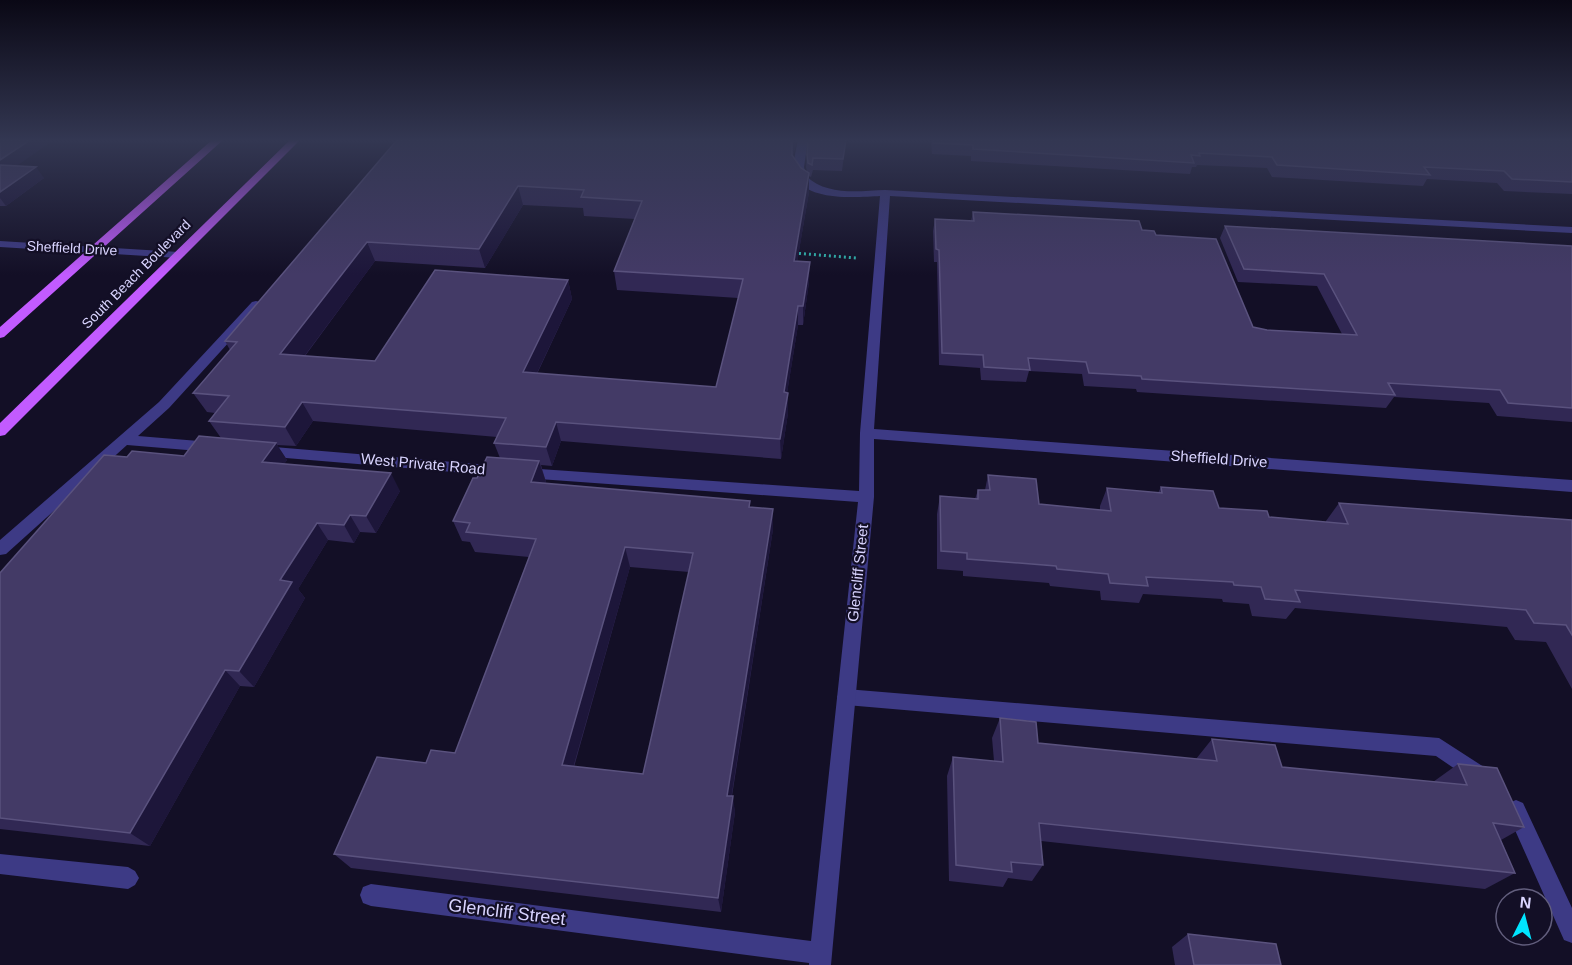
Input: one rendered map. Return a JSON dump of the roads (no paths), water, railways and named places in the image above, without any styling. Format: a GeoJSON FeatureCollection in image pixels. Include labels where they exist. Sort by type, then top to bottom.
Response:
{"type":"FeatureCollection","features":[{"type":"Feature","properties":{"kind":"main road"},"geometry":{"type":"LineString","coordinates":[[0,334],[168,185]]}},
{"type":"Feature","properties":{"kind":"main road","name":"South Beach Boulevard"},"geometry":{"type":"LineString","coordinates":[[0,431],[250,185]]}},
{"type":"Feature","properties":{"kind":"street"},"geometry":{"type":"LineString","coordinates":[[815,185],[838,193],[885,193],[1572,230]]}},
{"type":"Feature","properties":{"kind":"street","name":"Glencliff Street"},"geometry":{"type":"LineString","coordinates":[[371,895],[821,959],[866,497],[867,433],[885,193]]}},
{"type":"Feature","properties":{"kind":"street","name":"Sheffield Drive"},"geometry":{"type":"LineString","coordinates":[[0,244],[179,255]]}},
{"type":"Feature","properties":{"kind":"street"},"geometry":{"type":"LineString","coordinates":[[0,549],[164,405],[264,297]]}},
{"type":"Feature","properties":{"kind":"street","name":"Sheffield Drive"},"geometry":{"type":"LineString","coordinates":[[867,433],[1572,486]]}},
{"type":"Feature","properties":{"kind":"street","name":"West Private Road"},"geometry":{"type":"LineString","coordinates":[[124,440],[785,494],[866,497]]}},
{"type":"Feature","properties":{"kind":"street"},"geometry":{"type":"LineString","coordinates":[[846,697],[1439,747],[1491,783]]}},
{"type":"Feature","properties":{"kind":"street"},"geometry":{"type":"LineString","coordinates":[[1509,795],[1572,932]]}},
{"type":"Feature","properties":{"kind":"street"},"geometry":{"type":"LineString","coordinates":[[0,864],[128,878]]}}]}
